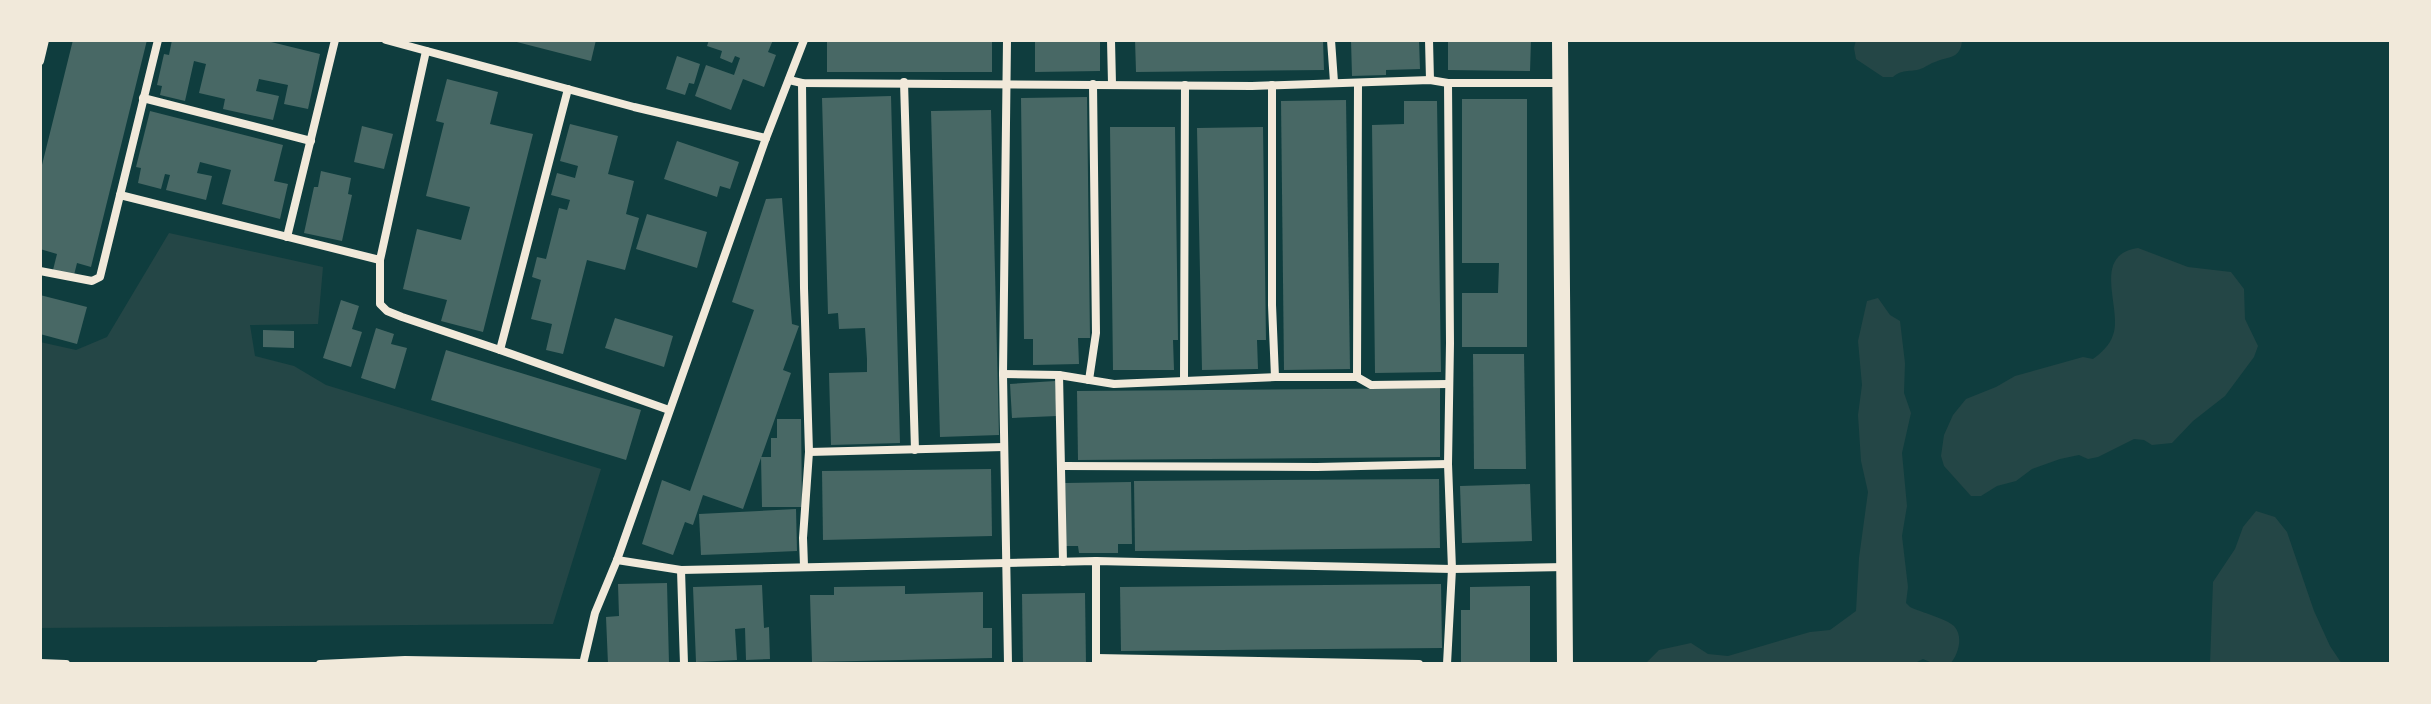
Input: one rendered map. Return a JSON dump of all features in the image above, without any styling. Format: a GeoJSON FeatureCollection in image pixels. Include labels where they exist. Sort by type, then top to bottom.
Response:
{"type":"FeatureCollection","features":[{"type":"Feature","properties":{"kind":"main road"},"geometry":{"type":"LineString","coordinates":[[1560,40],[1565,664]]}},
{"type":"Feature","properties":{"kind":"street"},"geometry":{"type":"LineString","coordinates":[[40,61],[45,40]]}},
{"type":"Feature","properties":{"kind":"street"},"geometry":{"type":"LineString","coordinates":[[40,271],[92,281],[100,277],[158,40]]}},
{"type":"Feature","properties":{"kind":"street"},"geometry":{"type":"LineString","coordinates":[[287,237],[335,40]]}},
{"type":"Feature","properties":{"kind":"street"},"geometry":{"type":"LineString","coordinates":[[386,40],[766,138]]}},
{"type":"Feature","properties":{"kind":"street"},"geometry":{"type":"LineString","coordinates":[[320,664],[583,663],[595,613],[617,560],[766,138],[804,40]]}},
{"type":"Feature","properties":{"kind":"street"},"geometry":{"type":"LineString","coordinates":[[1007,40],[1003,374],[1008,664]]}},
{"type":"Feature","properties":{"kind":"street"},"geometry":{"type":"LineString","coordinates":[[1111,40],[1112,84]]}},
{"type":"Feature","properties":{"kind":"street"},"geometry":{"type":"LineString","coordinates":[[1331,40],[1334,82]]}},
{"type":"Feature","properties":{"kind":"street"},"geometry":{"type":"LineString","coordinates":[[1429,40],[1430,80]]}},
{"type":"Feature","properties":{"kind":"street"},"geometry":{"type":"LineString","coordinates":[[426,51],[380,260],[380,304],[387,311],[429,327],[669,410]]}},
{"type":"Feature","properties":{"kind":"street"},"geometry":{"type":"LineString","coordinates":[[789,80],[802,83],[1185,85],[1430,80],[1448,83],[1559,83]]}},
{"type":"Feature","properties":{"kind":"street"},"geometry":{"type":"LineString","coordinates":[[904,82],[915,450]]}},
{"type":"Feature","properties":{"kind":"street"},"geometry":{"type":"LineString","coordinates":[[802,83],[809,452],[804,566]]}},
{"type":"Feature","properties":{"kind":"street"},"geometry":{"type":"LineString","coordinates":[[1357,377],[1358,83]]}},
{"type":"Feature","properties":{"kind":"street"},"geometry":{"type":"LineString","coordinates":[[1447,664],[1452,569],[1448,464],[1448,83]]}},
{"type":"Feature","properties":{"kind":"street"},"geometry":{"type":"LineString","coordinates":[[1089,380],[1096,333],[1093,84]]}},
{"type":"Feature","properties":{"kind":"street"},"geometry":{"type":"LineString","coordinates":[[1184,381],[1185,85]]}},
{"type":"Feature","properties":{"kind":"street"},"geometry":{"type":"LineString","coordinates":[[1272,85],[1275,377]]}},
{"type":"Feature","properties":{"kind":"street"},"geometry":{"type":"LineString","coordinates":[[500,350],[568,89]]}},
{"type":"Feature","properties":{"kind":"street"},"geometry":{"type":"LineString","coordinates":[[143,98],[311,141]]}},
{"type":"Feature","properties":{"kind":"street"},"geometry":{"type":"LineString","coordinates":[[120,195],[380,260]]}},
{"type":"Feature","properties":{"kind":"street"},"geometry":{"type":"LineString","coordinates":[[1003,374],[1059,375],[1114,384],[1275,377],[1357,377],[1371,385],[1448,384]]}},
{"type":"Feature","properties":{"kind":"street"},"geometry":{"type":"LineString","coordinates":[[1059,375],[1063,562]]}},
{"type":"Feature","properties":{"kind":"street"},"geometry":{"type":"LineString","coordinates":[[809,452],[1004,447]]}},
{"type":"Feature","properties":{"kind":"street"},"geometry":{"type":"LineString","coordinates":[[1062,466],[1448,464]]}},
{"type":"Feature","properties":{"kind":"street"},"geometry":{"type":"LineString","coordinates":[[617,560],[681,570],[1096,561],[1452,569],[1566,567]]}},
{"type":"Feature","properties":{"kind":"street"},"geometry":{"type":"LineString","coordinates":[[1096,561],[1096,661],[1419,664]]}},
{"type":"Feature","properties":{"kind":"street"},"geometry":{"type":"LineString","coordinates":[[681,570],[684,664]]}},
{"type":"Feature","properties":{"kind":"street"},"geometry":{"type":"LineString","coordinates":[[40,663],[66,664]]}},
{"type":"Feature","properties":{"kind":"shaded area"},"geometry":{"type":"Polygon","coordinates":[[[1856,40],[1962,40],[1959,51],[1953,56],[1919,69],[1900,72],[1893,77],[1883,77],[1856,59],[1856,40]]]}},
{"type":"Feature","properties":{"kind":"shaded area"},"geometry":{"type":"Polygon","coordinates":[[[169,233],[323,267],[318,324],[250,325],[255,356],[294,366],[326,385],[601,469],[553,624],[40,628],[40,342],[76,350],[107,337],[169,233]]]}},
{"type":"Feature","properties":{"kind":"shaded area"},"geometry":{"type":"Polygon","coordinates":[[[2138,248],[2188,267],[2231,272],[2244,289],[2245,319],[2258,346],[2254,357],[2225,396],[2193,421],[2172,443],[2152,445],[2134,439],[2098,457],[2088,459],[2079,455],[2060,459],[2032,469],[2016,481],[1997,486],[1981,496],[1971,496],[1944,466],[1941,456],[1944,435],[1953,415],[1966,399],[2015,376],[2083,357],[2093,359],[2099,354],[2112,339],[2115,324],[2111,284],[2115,261],[2124,253],[2138,248]]]}},
{"type":"Feature","properties":{"kind":"shaded area"},"geometry":{"type":"Polygon","coordinates":[[[1878,298],[1890,315],[1900,321],[1905,363],[1904,393],[1911,413],[1902,453],[1907,506],[1902,536],[1908,587],[1906,603],[1954,626],[1959,640],[1953,660],[1950,664],[1935,664],[1923,659],[1913,664],[1645,664],[1659,650],[1691,643],[1708,654],[1728,656],[1810,632],[1830,630],[1856,611],[1868,492],[1861,461],[1858,415],[1862,385],[1858,341],[1867,301],[1878,298]]]}},
{"type":"Feature","properties":{"kind":"shaded area"},"geometry":{"type":"Polygon","coordinates":[[[2256,511],[2275,517],[2287,532],[2314,611],[2342,664],[2210,664],[2213,582],[2235,549],[2243,527],[2256,511]]]}},
{"type":"Feature","properties":{"kind":"building"},"geometry":{"type":"Polygon","coordinates":[[[73,40],[147,40],[91,267],[77,263],[74,275],[53,270],[57,254],[40,249],[40,173],[73,40]]]}},
{"type":"Feature","properties":{"kind":"building"},"geometry":{"type":"Polygon","coordinates":[[[172,40],[263,40],[320,54],[308,109],[284,104],[288,85],[259,79],[256,91],[279,96],[273,120],[223,109],[225,99],[199,93],[206,64],[194,61],[185,101],[160,95],[162,86],[157,85],[164,54],[169,55],[172,40]]]}},
{"type":"Feature","properties":{"kind":"building"},"geometry":{"type":"Polygon","coordinates":[[[509,40],[596,40],[591,61],[509,40]]]}},
{"type":"Feature","properties":{"kind":"building"},"geometry":{"type":"Polygon","coordinates":[[[709,40],[773,40],[768,52],[776,55],[764,87],[743,79],[731,110],[695,96],[706,65],[734,75],[740,58],[735,56],[732,63],[720,58],[722,51],[707,46],[709,40]]]}},
{"type":"Feature","properties":{"kind":"building"},"geometry":{"type":"Polygon","coordinates":[[[827,40],[992,40],[992,72],[827,72],[827,40]]]}},
{"type":"Feature","properties":{"kind":"building"},"geometry":{"type":"Polygon","coordinates":[[[1035,40],[1100,40],[1100,71],[1035,72],[1035,40]]]}},
{"type":"Feature","properties":{"kind":"building"},"geometry":{"type":"Polygon","coordinates":[[[1135,40],[1323,40],[1324,70],[1136,72],[1135,40]]]}},
{"type":"Feature","properties":{"kind":"building"},"geometry":{"type":"Polygon","coordinates":[[[1351,40],[1419,40],[1420,69],[1386,70],[1386,75],[1352,76],[1351,40]]]}},
{"type":"Feature","properties":{"kind":"building"},"geometry":{"type":"Polygon","coordinates":[[[1448,40],[1531,40],[1530,71],[1448,70],[1448,40]]]}},
{"type":"Feature","properties":{"kind":"building"},"geometry":{"type":"Polygon","coordinates":[[[677,56],[700,64],[694,84],[689,83],[685,95],[666,89],[677,56]]]}},
{"type":"Feature","properties":{"kind":"building"},"geometry":{"type":"Polygon","coordinates":[[[447,79],[498,92],[490,124],[533,134],[483,332],[441,321],[447,300],[403,289],[417,229],[461,240],[470,207],[426,196],[444,123],[436,121],[447,79]]]}},
{"type":"Feature","properties":{"kind":"building"},"geometry":{"type":"Polygon","coordinates":[[[891,96],[900,443],[831,445],[829,373],[867,372],[867,359],[865,328],[839,329],[838,313],[828,314],[822,98],[891,96]]]}},
{"type":"Feature","properties":{"kind":"building"},"geometry":{"type":"Polygon","coordinates":[[[1087,97],[1090,338],[1078,338],[1079,364],[1033,365],[1033,339],[1024,339],[1021,98],[1087,97]]]}},
{"type":"Feature","properties":{"kind":"building"},"geometry":{"type":"Polygon","coordinates":[[[1462,99],[1527,99],[1527,347],[1462,347],[1462,293],[1498,293],[1499,263],[1462,263],[1462,99]]]}},
{"type":"Feature","properties":{"kind":"building"},"geometry":{"type":"Polygon","coordinates":[[[1346,100],[1350,369],[1284,370],[1281,101],[1346,100]]]}},
{"type":"Feature","properties":{"kind":"building"},"geometry":{"type":"Polygon","coordinates":[[[1404,101],[1437,101],[1441,372],[1375,373],[1372,125],[1404,124],[1404,101]]]}},
{"type":"Feature","properties":{"kind":"building"},"geometry":{"type":"Polygon","coordinates":[[[991,110],[999,435],[940,437],[931,111],[991,110]]]}},
{"type":"Feature","properties":{"kind":"building"},"geometry":{"type":"Polygon","coordinates":[[[150,111],[283,145],[274,181],[288,184],[280,219],[222,204],[231,170],[200,162],[197,173],[212,176],[206,200],[166,190],[170,175],[165,174],[161,189],[138,183],[141,168],[136,167],[150,111]]]}},
{"type":"Feature","properties":{"kind":"building"},"geometry":{"type":"Polygon","coordinates":[[[570,124],[618,136],[608,174],[634,181],[626,214],[639,218],[625,270],[587,260],[563,354],[546,350],[552,324],[531,319],[541,280],[532,277],[537,257],[546,259],[559,208],[567,210],[570,200],[551,195],[557,173],[575,178],[578,166],[560,161],[570,124]]]}},
{"type":"Feature","properties":{"kind":"building"},"geometry":{"type":"Polygon","coordinates":[[[362,126],[393,134],[384,169],[354,162],[362,126]]]}},
{"type":"Feature","properties":{"kind":"building"},"geometry":{"type":"Polygon","coordinates":[[[1110,127],[1175,127],[1178,340],[1173,340],[1174,370],[1113,370],[1110,127]]]}},
{"type":"Feature","properties":{"kind":"building"},"geometry":{"type":"Polygon","coordinates":[[[1263,127],[1266,340],[1257,340],[1258,369],[1202,370],[1197,128],[1263,127]]]}},
{"type":"Feature","properties":{"kind":"building"},"geometry":{"type":"Polygon","coordinates":[[[677,141],[739,162],[730,189],[720,186],[717,197],[664,179],[677,141]]]}},
{"type":"Feature","properties":{"kind":"building"},"geometry":{"type":"Polygon","coordinates":[[[321,171],[351,178],[348,194],[352,195],[342,241],[304,233],[314,187],[318,187],[321,171]]]}},
{"type":"Feature","properties":{"kind":"building"},"geometry":{"type":"Polygon","coordinates":[[[782,198],[792,324],[799,326],[783,370],[791,373],[743,509],[703,495],[693,525],[685,522],[673,555],[642,544],[662,480],[690,491],[754,310],[732,302],[766,199],[782,198]]]}},
{"type":"Feature","properties":{"kind":"building"},"geometry":{"type":"Polygon","coordinates":[[[647,214],[707,232],[697,268],[636,249],[647,214]]]}},
{"type":"Feature","properties":{"kind":"building"},"geometry":{"type":"Polygon","coordinates":[[[40,295],[87,307],[77,344],[40,334],[40,295]]]}},
{"type":"Feature","properties":{"kind":"building"},"geometry":{"type":"Polygon","coordinates":[[[341,300],[359,306],[352,329],[362,332],[351,367],[323,358],[341,300]]]}},
{"type":"Feature","properties":{"kind":"building"},"geometry":{"type":"Polygon","coordinates":[[[615,318],[673,336],[664,367],[605,348],[615,318]]]}},
{"type":"Feature","properties":{"kind":"building"},"geometry":{"type":"Polygon","coordinates":[[[376,328],[394,334],[391,344],[407,348],[395,389],[361,378],[376,328]]]}},
{"type":"Feature","properties":{"kind":"building"},"geometry":{"type":"Polygon","coordinates":[[[263,330],[294,331],[294,348],[263,347],[263,330]]]}},
{"type":"Feature","properties":{"kind":"building"},"geometry":{"type":"Polygon","coordinates":[[[446,350],[641,410],[626,460],[431,400],[446,350]]]}},
{"type":"Feature","properties":{"kind":"building"},"geometry":{"type":"Polygon","coordinates":[[[1473,354],[1524,354],[1526,469],[1474,469],[1473,354]]]}},
{"type":"Feature","properties":{"kind":"building"},"geometry":{"type":"Polygon","coordinates":[[[1055,381],[1057,416],[1012,418],[1010,384],[1055,381]]]}},
{"type":"Feature","properties":{"kind":"building"},"geometry":{"type":"Polygon","coordinates":[[[1440,388],[1440,457],[1078,460],[1077,391],[1440,388]]]}},
{"type":"Feature","properties":{"kind":"building"},"geometry":{"type":"Polygon","coordinates":[[[777,419],[801,419],[802,507],[762,507],[761,457],[771,457],[771,438],[777,438],[777,419]]]}},
{"type":"Feature","properties":{"kind":"building"},"geometry":{"type":"Polygon","coordinates":[[[991,469],[992,536],[823,540],[822,471],[991,469]]]}},
{"type":"Feature","properties":{"kind":"building"},"geometry":{"type":"Polygon","coordinates":[[[1439,479],[1440,548],[1135,551],[1134,481],[1439,479]]]}},
{"type":"Feature","properties":{"kind":"building"},"geometry":{"type":"Polygon","coordinates":[[[1131,482],[1132,544],[1118,544],[1118,553],[1079,553],[1078,546],[1066,546],[1065,483],[1131,482]]]}},
{"type":"Feature","properties":{"kind":"building"},"geometry":{"type":"Polygon","coordinates":[[[1530,484],[1532,541],[1462,543],[1460,486],[1530,484]]]}},
{"type":"Feature","properties":{"kind":"building"},"geometry":{"type":"Polygon","coordinates":[[[796,509],[797,551],[701,555],[699,514],[796,509]]]}},
{"type":"Feature","properties":{"kind":"building"},"geometry":{"type":"Polygon","coordinates":[[[667,583],[669,664],[608,664],[606,617],[619,616],[618,584],[667,583]]]}},
{"type":"Feature","properties":{"kind":"building"},"geometry":{"type":"Polygon","coordinates":[[[1441,584],[1442,648],[1121,651],[1120,587],[1441,584]]]}},
{"type":"Feature","properties":{"kind":"building"},"geometry":{"type":"Polygon","coordinates":[[[762,585],[764,628],[769,627],[770,659],[746,660],[745,628],[735,629],[737,660],[696,662],[693,587],[762,585]]]}},
{"type":"Feature","properties":{"kind":"building"},"geometry":{"type":"Polygon","coordinates":[[[905,586],[905,594],[983,592],[983,628],[992,628],[992,658],[812,662],[810,595],[834,595],[834,587],[905,586]]]}},
{"type":"Feature","properties":{"kind":"building"},"geometry":{"type":"Polygon","coordinates":[[[1530,586],[1530,664],[1461,664],[1461,610],[1470,610],[1470,587],[1530,586]]]}},
{"type":"Feature","properties":{"kind":"building"},"geometry":{"type":"Polygon","coordinates":[[[1085,593],[1086,664],[1023,664],[1022,594],[1085,593]]]}}]}
